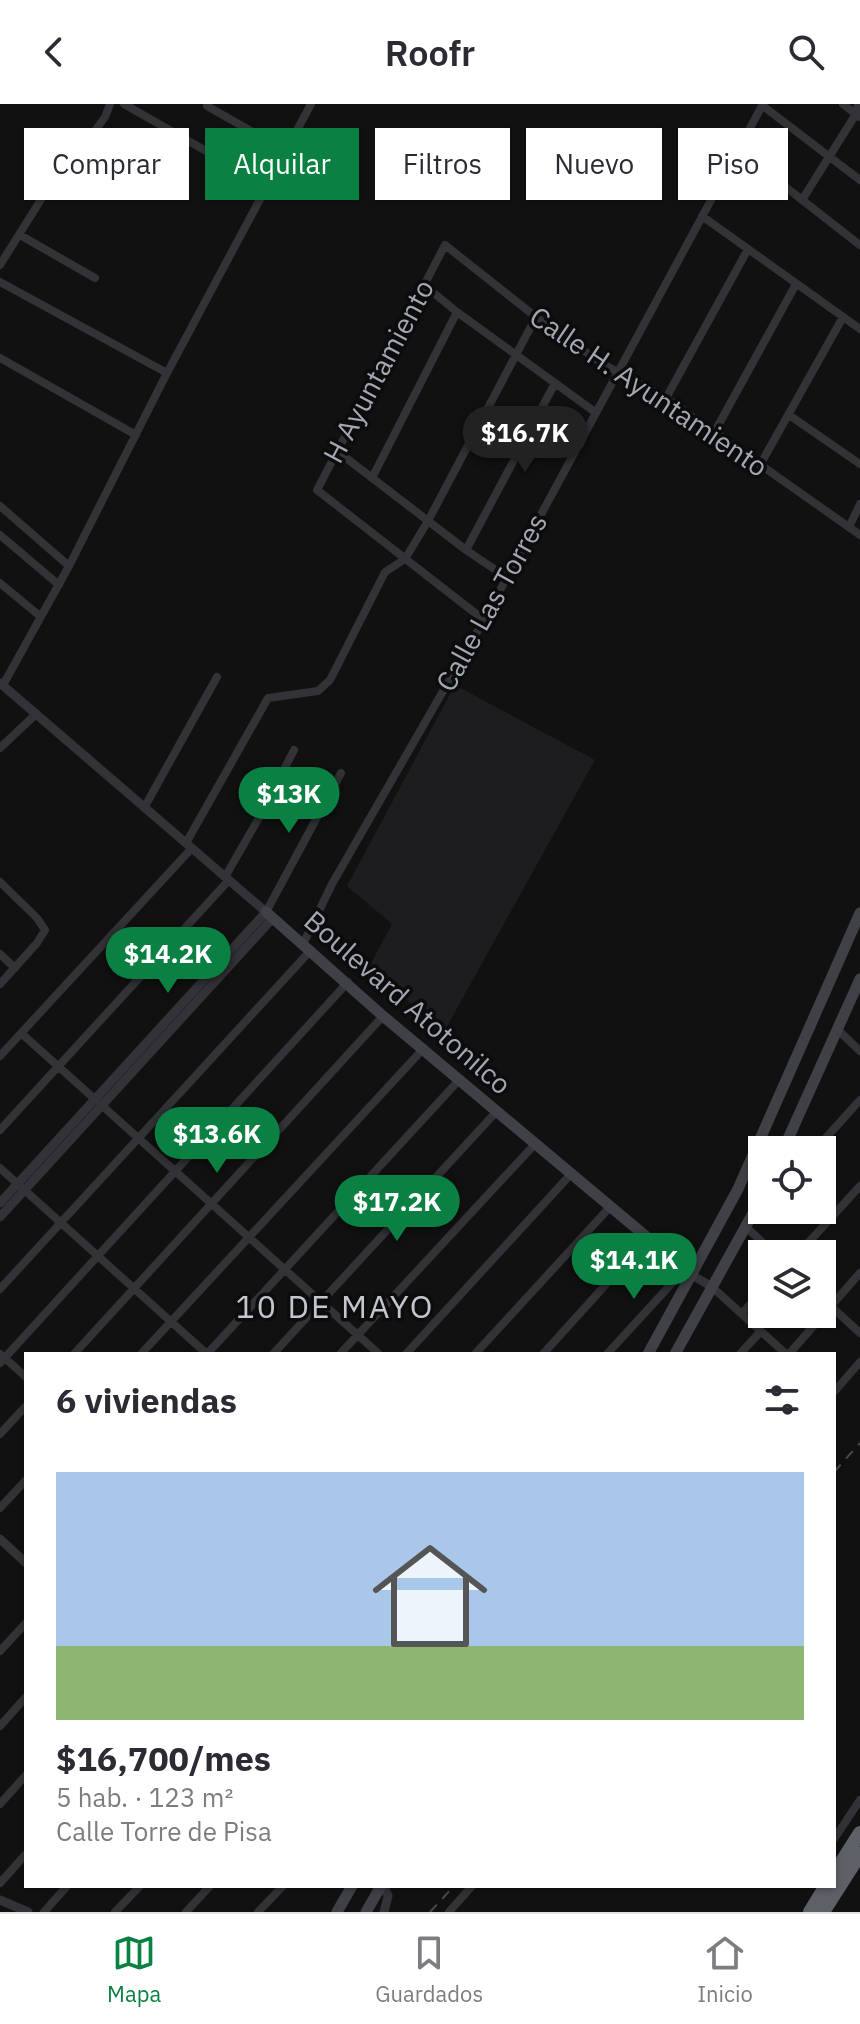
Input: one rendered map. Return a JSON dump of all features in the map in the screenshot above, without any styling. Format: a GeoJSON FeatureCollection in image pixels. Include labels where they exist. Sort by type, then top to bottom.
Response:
{"type":"FeatureCollection","features":[{"type":"Feature","properties":{"kind":"highway"},"geometry":{"type":"LineString","coordinates":[[836,1871],[860,1833]]}},
{"type":"Feature","properties":{"kind":"highway"},"geometry":{"type":"LineString","coordinates":[[823,1912],[860,1854]]}},
{"type":"Feature","properties":{"kind":"highway"},"geometry":{"type":"LineString","coordinates":[[810,1912],[825,1888]]}},
{"type":"Feature","properties":{"kind":"main road"},"geometry":{"type":"LineString","coordinates":[[649,1352],[689,1272],[738,1189],[860,913]]}},
{"type":"Feature","properties":{"kind":"main road","name":"Boulevard Atotonilco"},"geometry":{"type":"LineString","coordinates":[[270,915],[383,1016],[689,1272]]}},
{"type":"Feature","properties":{"kind":"main road"},"geometry":{"type":"LineString","coordinates":[[789,1136],[860,979]]}},
{"type":"Feature","properties":{"kind":"main road"},"geometry":{"type":"LineString","coordinates":[[676,1352],[749,1224]]}},
{"type":"Feature","properties":{"kind":"main road"},"geometry":{"type":"LineString","coordinates":[[337,1912],[351,1888]]}},
{"type":"Feature","properties":{"kind":"main road"},"geometry":{"type":"LineString","coordinates":[[366,1912],[382,1888]]}},
{"type":"Feature","properties":{"kind":"street"},"geometry":{"type":"LineString","coordinates":[[0,265],[45,193],[62,176],[105,117],[110,104]]}},
{"type":"Feature","properties":{"kind":"street"},"geometry":{"type":"LineString","coordinates":[[124,104],[205,150]]}},
{"type":"Feature","properties":{"kind":"street"},"geometry":{"type":"LineString","coordinates":[[298,128],[311,104]]}},
{"type":"Feature","properties":{"kind":"street"},"geometry":{"type":"LineString","coordinates":[[843,104],[858,116]]}},
{"type":"Feature","properties":{"kind":"street"},"geometry":{"type":"LineString","coordinates":[[802,200],[858,116],[858,104]]}},
{"type":"Feature","properties":{"kind":"street"},"geometry":{"type":"LineString","coordinates":[[763,105],[860,180]]}},
{"type":"Feature","properties":{"kind":"street","name":"Calle Las Torres"},"geometry":{"type":"LineString","coordinates":[[750,128],[763,105]]}},
{"type":"Feature","properties":{"kind":"street"},"geometry":{"type":"LineString","coordinates":[[207,106],[246,128]]}},
{"type":"Feature","properties":{"kind":"street"},"geometry":{"type":"LineString","coordinates":[[788,189],[860,245]]}},
{"type":"Feature","properties":{"kind":"street"},"geometry":{"type":"LineString","coordinates":[[1,684],[59,585],[260,200]]}},
{"type":"Feature","properties":{"kind":"street","name":"Calle Las Torres"},"geometry":{"type":"LineString","coordinates":[[0,1289],[307,947],[332,884],[484,620],[711,200]]}},
{"type":"Feature","properties":{"kind":"street"},"geometry":{"type":"LineString","coordinates":[[702,216],[860,329]]}},
{"type":"Feature","properties":{"kind":"street"},"geometry":{"type":"LineString","coordinates":[[20,235],[95,278]]}},
{"type":"Feature","properties":{"kind":"street","name":"Calle H. Ayuntamiento"},"geometry":{"type":"LineString","coordinates":[[442,248],[450,246],[536,317],[617,371],[666,398],[860,535]]}},
{"type":"Feature","properties":{"kind":"street","name":"H Ayuntamiento"},"geometry":{"type":"LineString","coordinates":[[405,559],[320,493],[317,487],[442,248]]}},
{"type":"Feature","properties":{"kind":"street"},"geometry":{"type":"LineString","coordinates":[[666,398],[748,249]]}},
{"type":"Feature","properties":{"kind":"street"},"geometry":{"type":"LineString","coordinates":[[0,282],[167,373]]}},
{"type":"Feature","properties":{"kind":"street"},"geometry":{"type":"LineString","coordinates":[[714,433],[796,284]]}},
{"type":"Feature","properties":{"kind":"street"},"geometry":{"type":"LineString","coordinates":[[424,285],[595,412]]}},
{"type":"Feature","properties":{"kind":"street"},"geometry":{"type":"LineString","coordinates":[[372,478],[457,312]]}},
{"type":"Feature","properties":{"kind":"street"},"geometry":{"type":"LineString","coordinates":[[0,1056],[189,846],[260,708],[272,696],[323,689],[385,572],[405,559],[428,521],[536,317]]}},
{"type":"Feature","properties":{"kind":"street"},"geometry":{"type":"LineString","coordinates":[[760,465],[843,317]]}},
{"type":"Feature","properties":{"kind":"street"},"geometry":{"type":"LineString","coordinates":[[0,358],[136,435]]}},
{"type":"Feature","properties":{"kind":"street"},"geometry":{"type":"LineString","coordinates":[[466,550],[555,383]]}},
{"type":"Feature","properties":{"kind":"street"},"geometry":{"type":"LineString","coordinates":[[789,415],[860,464]]}},
{"type":"Feature","properties":{"kind":"street"},"geometry":{"type":"LineString","coordinates":[[337,451],[506,577]]}},
{"type":"Feature","properties":{"kind":"street"},"geometry":{"type":"LineString","coordinates":[[849,527],[860,504]]}},
{"type":"Feature","properties":{"kind":"street"},"geometry":{"type":"LineString","coordinates":[[0,506],[69,566]]}},
{"type":"Feature","properties":{"kind":"street"},"geometry":{"type":"LineString","coordinates":[[0,535],[59,585]]}},
{"type":"Feature","properties":{"kind":"street"},"geometry":{"type":"LineString","coordinates":[[405,559],[484,620]]}},
{"type":"Feature","properties":{"kind":"street"},"geometry":{"type":"LineString","coordinates":[[0,583],[41,617]]}},
{"type":"Feature","properties":{"kind":"street"},"geometry":{"type":"LineString","coordinates":[[144,808],[217,677]]}},
{"type":"Feature","properties":{"kind":"street","name":"Boulevard Atotonilco"},"geometry":{"type":"LineString","coordinates":[[1,684],[270,915]]}},
{"type":"Feature","properties":{"kind":"street"},"geometry":{"type":"LineString","coordinates":[[0,748],[36,714]]}},
{"type":"Feature","properties":{"kind":"street"},"geometry":{"type":"LineString","coordinates":[[0,1130],[227,879],[294,750]]}},
{"type":"Feature","properties":{"kind":"street"},"geometry":{"type":"LineString","coordinates":[[0,1217],[21,1187],[270,915],[341,773]]}},
{"type":"Feature","properties":{"kind":"street"},"geometry":{"type":"LineString","coordinates":[[0,882],[45,930],[0,984]]}},
{"type":"Feature","properties":{"kind":"street"},"geometry":{"type":"LineString","coordinates":[[0,954],[15,968]]}},
{"type":"Feature","properties":{"kind":"street"},"geometry":{"type":"LineString","coordinates":[[24,1375],[2,1358],[348,982]]}},
{"type":"Feature","properties":{"kind":"street"},"geometry":{"type":"LineString","coordinates":[[76,1352],[383,1016]]}},
{"type":"Feature","properties":{"kind":"street"},"geometry":{"type":"LineString","coordinates":[[837,1029],[860,1051]]}},
{"type":"Feature","properties":{"kind":"street"},"geometry":{"type":"LineString","coordinates":[[21,1033],[377,1352]]}},
{"type":"Feature","properties":{"kind":"street"},"geometry":{"type":"LineString","coordinates":[[143,1352],[424,1048]]}},
{"type":"Feature","properties":{"kind":"street"},"geometry":{"type":"LineString","coordinates":[[209,1352],[460,1079]]}},
{"type":"Feature","properties":{"kind":"street"},"geometry":{"type":"LineString","coordinates":[[828,1136],[860,1100]]}},
{"type":"Feature","properties":{"kind":"street"},"geometry":{"type":"LineString","coordinates":[[275,1352],[497,1111]]}},
{"type":"Feature","properties":{"kind":"street"},"geometry":{"type":"LineString","coordinates":[[342,1352],[536,1143]]}},
{"type":"Feature","properties":{"kind":"street"},"geometry":{"type":"LineString","coordinates":[[0,1168],[205,1352]]}},
{"type":"Feature","properties":{"kind":"street"},"geometry":{"type":"LineString","coordinates":[[408,1352],[571,1174]]}},
{"type":"Feature","properties":{"kind":"street"},"geometry":{"type":"LineString","coordinates":[[811,1240],[860,1186]]}},
{"type":"Feature","properties":{"kind":"street"},"geometry":{"type":"LineString","coordinates":[[0,1203],[21,1187]]}},
{"type":"Feature","properties":{"kind":"street"},"geometry":{"type":"LineString","coordinates":[[477,1352],[610,1207]]}},
{"type":"Feature","properties":{"kind":"street"},"geometry":{"type":"LineString","coordinates":[[747,1228],[760,1240]]}},
{"type":"Feature","properties":{"kind":"street"},"geometry":{"type":"LineString","coordinates":[[545,1352],[647,1239]]}},
{"type":"Feature","properties":{"kind":"street"},"geometry":{"type":"LineString","coordinates":[[609,1352],[689,1272]]}},
{"type":"Feature","properties":{"kind":"street","name":"Boulevard Atotonilco"},"geometry":{"type":"LineString","coordinates":[[689,1272],[712,1287],[786,1352]]}},
{"type":"Feature","properties":{"kind":"street"},"geometry":{"type":"LineString","coordinates":[[836,1299],[860,1273]]}},
{"type":"Feature","properties":{"kind":"street"},"geometry":{"type":"LineString","coordinates":[[742,1313],[748,1307]]}},
{"type":"Feature","properties":{"kind":"street"},"geometry":{"type":"LineString","coordinates":[[836,1311],[860,1333]]}},
{"type":"Feature","properties":{"kind":"street"},"geometry":{"type":"LineString","coordinates":[[790,1352],[810,1328]]}},
{"type":"Feature","properties":{"kind":"street"},"geometry":{"type":"LineString","coordinates":[[742,1352],[761,1331]]}},
{"type":"Feature","properties":{"kind":"street"},"geometry":{"type":"LineString","coordinates":[[836,1389],[860,1362]]}},
{"type":"Feature","properties":{"kind":"street"},"geometry":{"type":"LineString","coordinates":[[0,1434],[24,1408]]}},
{"type":"Feature","properties":{"kind":"street"},"geometry":{"type":"LineString","coordinates":[[0,1508],[24,1482]]}},
{"type":"Feature","properties":{"kind":"street"},"geometry":{"type":"LineString","coordinates":[[0,1539],[24,1558]]}},
{"type":"Feature","properties":{"kind":"street"},"geometry":{"type":"LineString","coordinates":[[0,1651],[24,1625]]}},
{"type":"Feature","properties":{"kind":"street"},"geometry":{"type":"LineString","coordinates":[[0,1726],[24,1699]]}},
{"type":"Feature","properties":{"kind":"street"},"geometry":{"type":"LineString","coordinates":[[16,1707],[24,1712]]}},
{"type":"Feature","properties":{"kind":"street"},"geometry":{"type":"LineString","coordinates":[[0,1804],[24,1777]]}},
{"type":"Feature","properties":{"kind":"street"},"geometry":{"type":"LineString","coordinates":[[836,1836],[860,1800]]}},
{"type":"Feature","properties":{"kind":"street"},"geometry":{"type":"LineString","coordinates":[[0,1883],[24,1856]]}},
{"type":"Feature","properties":{"kind":"street"},"geometry":{"type":"LineString","coordinates":[[44,1912],[65,1888]]}},
{"type":"Feature","properties":{"kind":"street"},"geometry":{"type":"LineString","coordinates":[[115,1912],[138,1888]]}},
{"type":"Feature","properties":{"kind":"street"},"geometry":{"type":"LineString","coordinates":[[186,1912],[208,1888]]}},
{"type":"Feature","properties":{"kind":"street"},"geometry":{"type":"LineString","coordinates":[[258,1912],[281,1888]]}},
{"type":"Feature","properties":{"kind":"street"},"geometry":{"type":"LineString","coordinates":[[384,1888],[388,1896],[384,1912]]}},
{"type":"Feature","properties":{"kind":"street"},"geometry":{"type":"LineString","coordinates":[[449,1912],[470,1888]]}},
{"type":"Feature","properties":{"kind":"street"},"geometry":{"type":"LineString","coordinates":[[0,1900],[27,1912]]}},
{"type":"Feature","properties":{"kind":"shaded area"},"geometry":{"type":"Polygon","coordinates":[[[455,685],[595,760],[444,1032],[369,967],[392,924],[347,886],[455,685]]]}},
{"type":"Feature","properties":{"kind":"railway"},"geometry":{"type":"LineString","coordinates":[[836,1470],[860,1443]]}},
{"type":"Feature","properties":{"kind":"railway"},"geometry":{"type":"LineString","coordinates":[[430,1912],[452,1888]]}},
{"type":"Feature","properties":{"kind":"district","name":"10 DE MAYO"},"geometry":{"type":"Point","coordinates":[335,1306]}}]}
